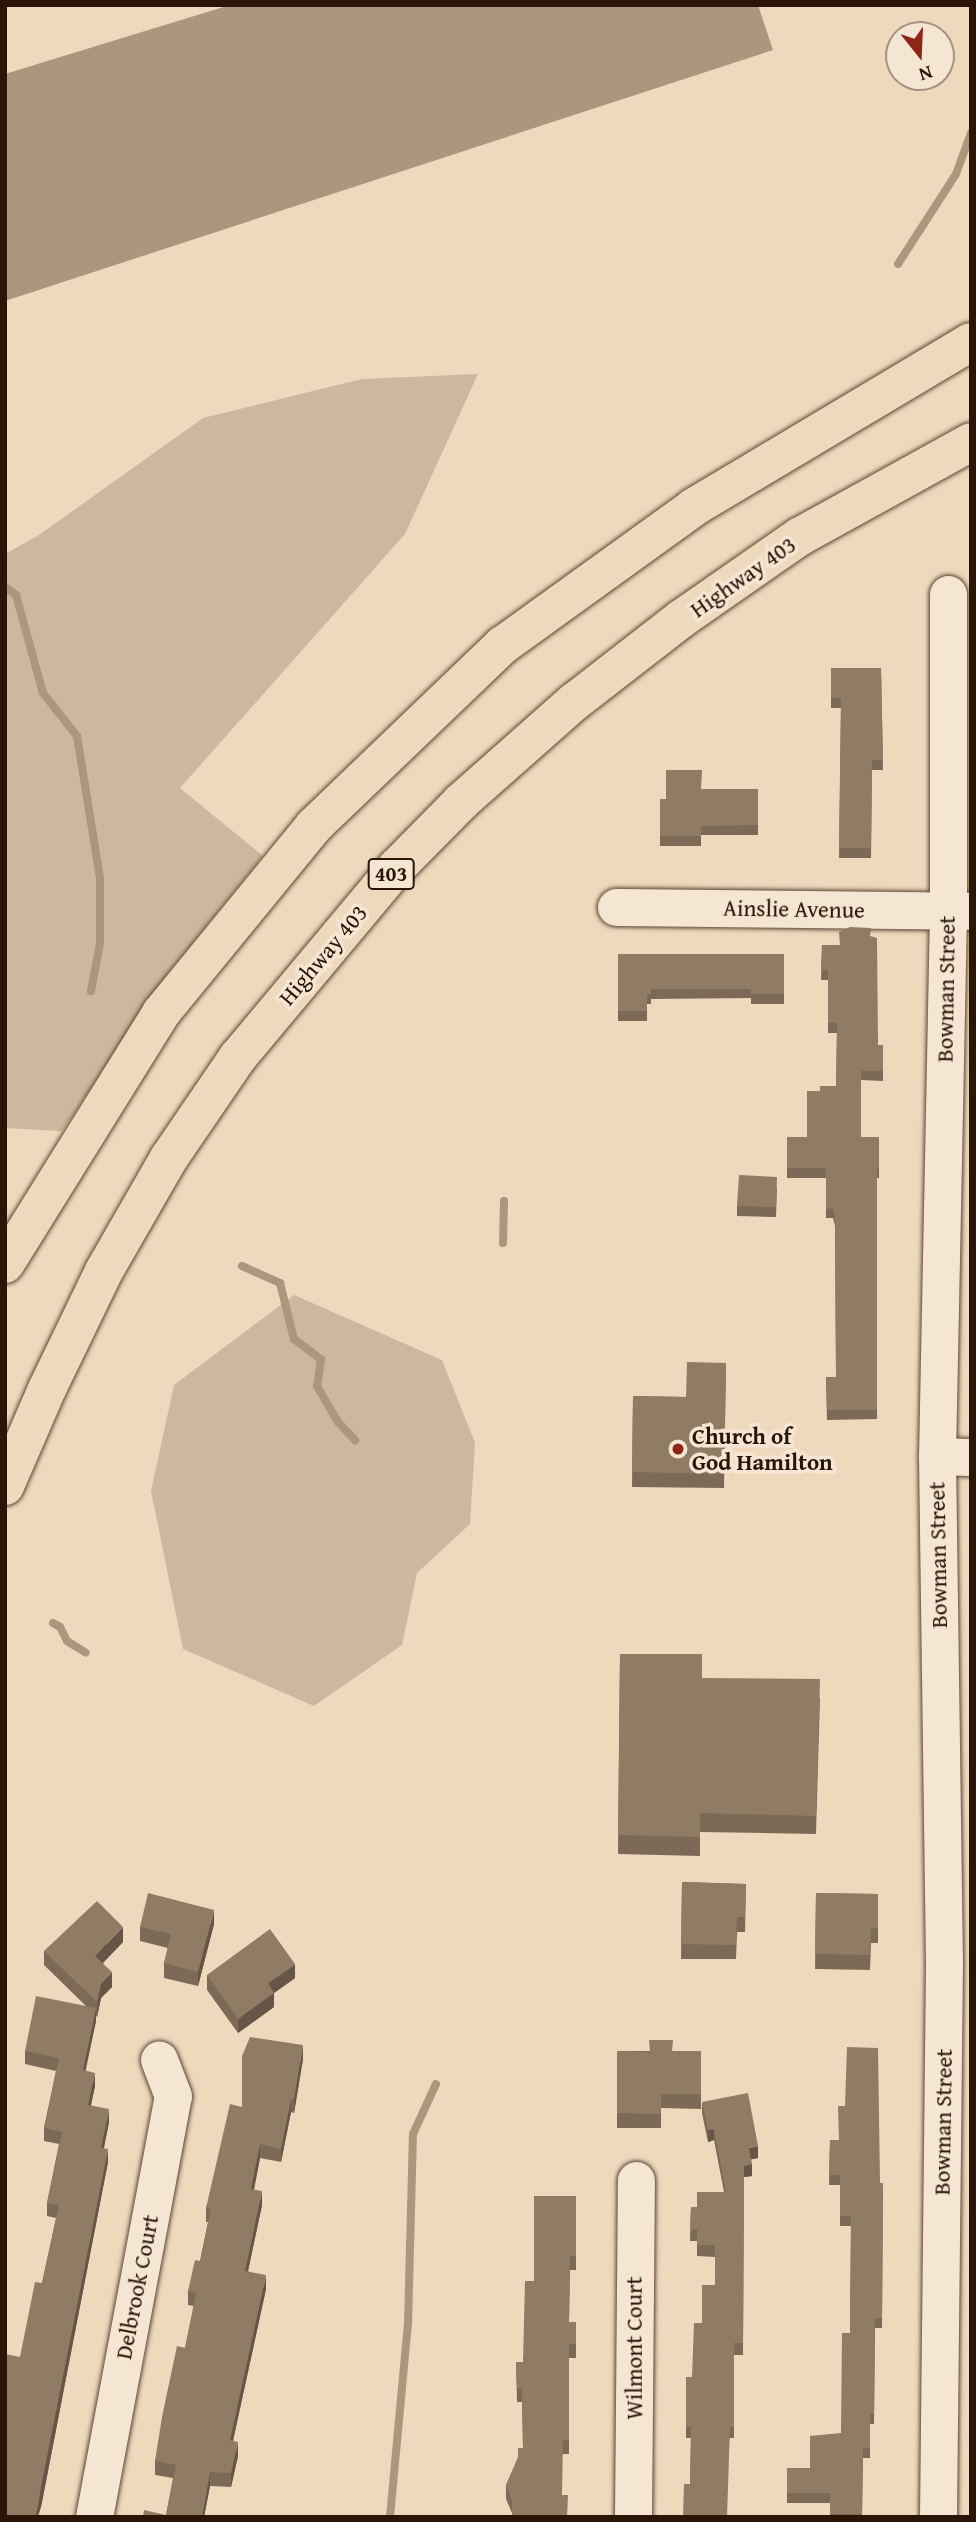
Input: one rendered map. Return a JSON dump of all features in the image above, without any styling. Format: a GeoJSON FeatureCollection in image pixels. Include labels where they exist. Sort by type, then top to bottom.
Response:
{"type":"FeatureCollection","features":[{"type":"Feature","properties":{"kind":"highway"},"geometry":{"type":"LineString","coordinates":[[5,1264],[161,1013],[314,826],[503,645],[694,507],[971,342]]}},
{"type":"Feature","properties":{"kind":"highway","name":"Highway 403"},"geometry":{"type":"LineString","coordinates":[[5,1486],[47,1389],[104,1271],[169,1158],[238,1057],[397,867],[461,802],[574,702],[681,619],[799,537],[971,442]]}},
{"type":"Feature","properties":{"kind":"street","name":"Bowman Street"},"geometry":{"type":"LineString","coordinates":[[938,2517],[958,1964],[954,1456],[959,911],[948,594]]}},
{"type":"Feature","properties":{"kind":"street","name":"Ainslie Avenue"},"geometry":{"type":"LineString","coordinates":[[616,907],[959,911]]}},
{"type":"Feature","properties":{"kind":"street","name":"Delbrook Court"},"geometry":{"type":"LineString","coordinates":[[94,2517],[173,2096],[159,2060]]}},
{"type":"Feature","properties":{"kind":"street","name":"Wilmont Court"},"geometry":{"type":"LineString","coordinates":[[633,2517],[636,2180]]}},
{"type":"Feature","properties":{"kind":"shaded area"},"geometry":{"type":"Polygon","coordinates":[[[230,5],[758,5],[773,50],[5,301],[5,74],[230,5]]]}},
{"type":"Feature","properties":{"kind":"shaded area"},"geometry":{"type":"Polygon","coordinates":[[[478,374],[405,534],[180,788],[263,856],[169,972],[62,1131],[5,1128],[5,554],[39,535],[203,418],[362,379],[478,374]]]}},
{"type":"Feature","properties":{"kind":"shaded area"},"geometry":{"type":"Polygon","coordinates":[[[294,1295],[442,1360],[475,1443],[470,1524],[417,1573],[402,1645],[314,1706],[183,1649],[151,1491],[174,1385],[294,1295]]]}},
{"type":"Feature","properties":{"kind":"building"},"geometry":{"type":"Polygon","coordinates":[[[831,668],[881,668],[883,760],[872,760],[871,848],[839,848],[841,698],[831,698],[831,668]]]}},
{"type":"Feature","properties":{"kind":"building"},"geometry":{"type":"Polygon","coordinates":[[[666,770],[702,770],[701,789],[758,789],[758,825],[701,826],[701,836],[660,836],[660,799],[666,799],[666,770]]]}},
{"type":"Feature","properties":{"kind":"building"},"geometry":{"type":"Polygon","coordinates":[[[850,927],[871,928],[870,936],[877,938],[878,1045],[883,1045],[883,1071],[861,1071],[861,1137],[879,1137],[877,1410],[827,1410],[826,1377],[836,1377],[835,1216],[833,1208],[826,1209],[826,1168],[787,1168],[787,1137],[807,1137],[807,1091],[820,1091],[820,1086],[836,1086],[837,1023],[828,1023],[828,970],[821,970],[822,945],[840,945],[839,932],[850,927]]]}},
{"type":"Feature","properties":{"kind":"building"},"geometry":{"type":"Polygon","coordinates":[[[618,954],[784,954],[784,994],[751,994],[751,989],[651,989],[651,994],[647,994],[647,1011],[618,1011],[618,954]]]}},
{"type":"Feature","properties":{"kind":"building"},"geometry":{"type":"Polygon","coordinates":[[[739,1175],[777,1177],[776,1207],[737,1206],[739,1175]]]}},
{"type":"Feature","properties":{"kind":"building","name":"Church of God Hamilton"},"geometry":{"type":"Polygon","coordinates":[[[687,1362],[726,1363],[724,1474],[632,1472],[633,1396],[686,1397],[687,1362]]]}},
{"type":"Feature","properties":{"kind":"building"},"geometry":{"type":"Polygon","coordinates":[[[620,1654],[702,1654],[702,1678],[820,1679],[816,1816],[700,1813],[700,1837],[618,1835],[620,1654]]]}},
{"type":"Feature","properties":{"kind":"building"},"geometry":{"type":"Polygon","coordinates":[[[682,1882],[746,1884],[745,1917],[737,1917],[736,1945],[681,1944],[682,1882]]]}},
{"type":"Feature","properties":{"kind":"building"},"geometry":{"type":"Polygon","coordinates":[[[148,1893],[214,1910],[198,1972],[164,1963],[171,1934],[140,1927],[148,1893]]]}},
{"type":"Feature","properties":{"kind":"building"},"geometry":{"type":"Polygon","coordinates":[[[816,1893],[878,1894],[878,1928],[871,1928],[870,1955],[815,1954],[816,1893]]]}},
{"type":"Feature","properties":{"kind":"building"},"geometry":{"type":"Polygon","coordinates":[[[97,1901],[123,1927],[95,1956],[112,1972],[101,1984],[97,2002],[44,1951],[97,1901]]]}},
{"type":"Feature","properties":{"kind":"building"},"geometry":{"type":"Polygon","coordinates":[[[270,1929],[295,1964],[268,1983],[274,1993],[238,2019],[207,1975],[270,1929]]]}},
{"type":"Feature","properties":{"kind":"building"},"geometry":{"type":"Polygon","coordinates":[[[36,1996],[96,2008],[83,2070],[95,2073],[88,2105],[109,2109],[101,2148],[108,2149],[35,2517],[5,2517],[5,2354],[20,2357],[35,2282],[42,2283],[59,2205],[47,2203],[62,2132],[44,2128],[59,2058],[25,2051],[36,1996]]]}},
{"type":"Feature","properties":{"kind":"building"},"geometry":{"type":"Polygon","coordinates":[[[250,2037],[303,2045],[294,2099],[291,2099],[281,2149],[260,2144],[251,2189],[262,2191],[245,2271],[266,2275],[230,2440],[238,2442],[231,2473],[210,2472],[202,2517],[143,2517],[144,2510],[166,2515],[176,2465],[155,2461],[162,2417],[177,2346],[185,2348],[196,2293],[188,2291],[195,2260],[200,2261],[211,2209],[206,2208],[230,2104],[242,2107],[242,2056],[250,2037]]]}},
{"type":"Feature","properties":{"kind":"building"},"geometry":{"type":"Polygon","coordinates":[[[649,2040],[673,2040],[672,2051],[701,2051],[701,2094],[661,2094],[661,2114],[617,2113],[617,2051],[650,2052],[649,2040]]]}},
{"type":"Feature","properties":{"kind":"building"},"geometry":{"type":"Polygon","coordinates":[[[847,2047],[878,2048],[880,2183],[883,2183],[882,2318],[875,2318],[874,2414],[870,2414],[870,2448],[863,2448],[862,2514],[830,2514],[830,2493],[787,2493],[787,2468],[810,2468],[810,2436],[841,2433],[842,2333],[850,2333],[851,2216],[840,2216],[840,2175],[829,2175],[830,2140],[839,2140],[838,2106],[845,2106],[847,2047]]]}},
{"type":"Feature","properties":{"kind":"building"},"geometry":{"type":"Polygon","coordinates":[[[748,2093],[758,2146],[749,2148],[752,2164],[744,2166],[743,2343],[734,2343],[734,2427],[730,2427],[727,2517],[683,2517],[684,2484],[690,2484],[691,2427],[686,2427],[686,2377],[692,2377],[694,2323],[702,2323],[702,2285],[715,2285],[715,2245],[697,2245],[697,2229],[690,2229],[691,2207],[697,2207],[697,2192],[726,2192],[714,2129],[708,2130],[702,2102],[748,2093]]]}},
{"type":"Feature","properties":{"kind":"building"},"geometry":{"type":"Polygon","coordinates":[[[534,2196],[576,2196],[576,2256],[570,2256],[569,2322],[576,2322],[576,2344],[569,2344],[569,2440],[563,2440],[562,2495],[568,2495],[567,2517],[512,2517],[512,2500],[506,2485],[518,2457],[518,2448],[523,2448],[522,2388],[517,2388],[516,2362],[523,2362],[525,2281],[534,2281],[534,2196]]]}},
{"type":"Feature","properties":{"kind":"waterway"},"geometry":{"type":"LineString","coordinates":[[898,264],[956,174],[971,133]]}},
{"type":"Feature","properties":{"kind":"waterway"},"geometry":{"type":"LineString","coordinates":[[5,587],[16,595],[43,693],[77,736],[100,878],[100,943],[91,991]]}},
{"type":"Feature","properties":{"kind":"waterway"},"geometry":{"type":"LineString","coordinates":[[503,1243],[504,1201]]}},
{"type":"Feature","properties":{"kind":"waterway"},"geometry":{"type":"LineString","coordinates":[[242,1266],[280,1283],[294,1339],[321,1359],[317,1386],[338,1422],[355,1440]]}},
{"type":"Feature","properties":{"kind":"waterway"},"geometry":{"type":"LineString","coordinates":[[53,1623],[60,1627],[67,1641],[86,1653]]}},
{"type":"Feature","properties":{"kind":"waterway"},"geometry":{"type":"LineString","coordinates":[[390,2517],[408,2324],[413,2134],[436,2084]]}},
{"type":"Feature","properties":{"kind":"place","name":"Church of God Hamilton"},"geometry":{"type":"Point","coordinates":[678,1449]}}]}
